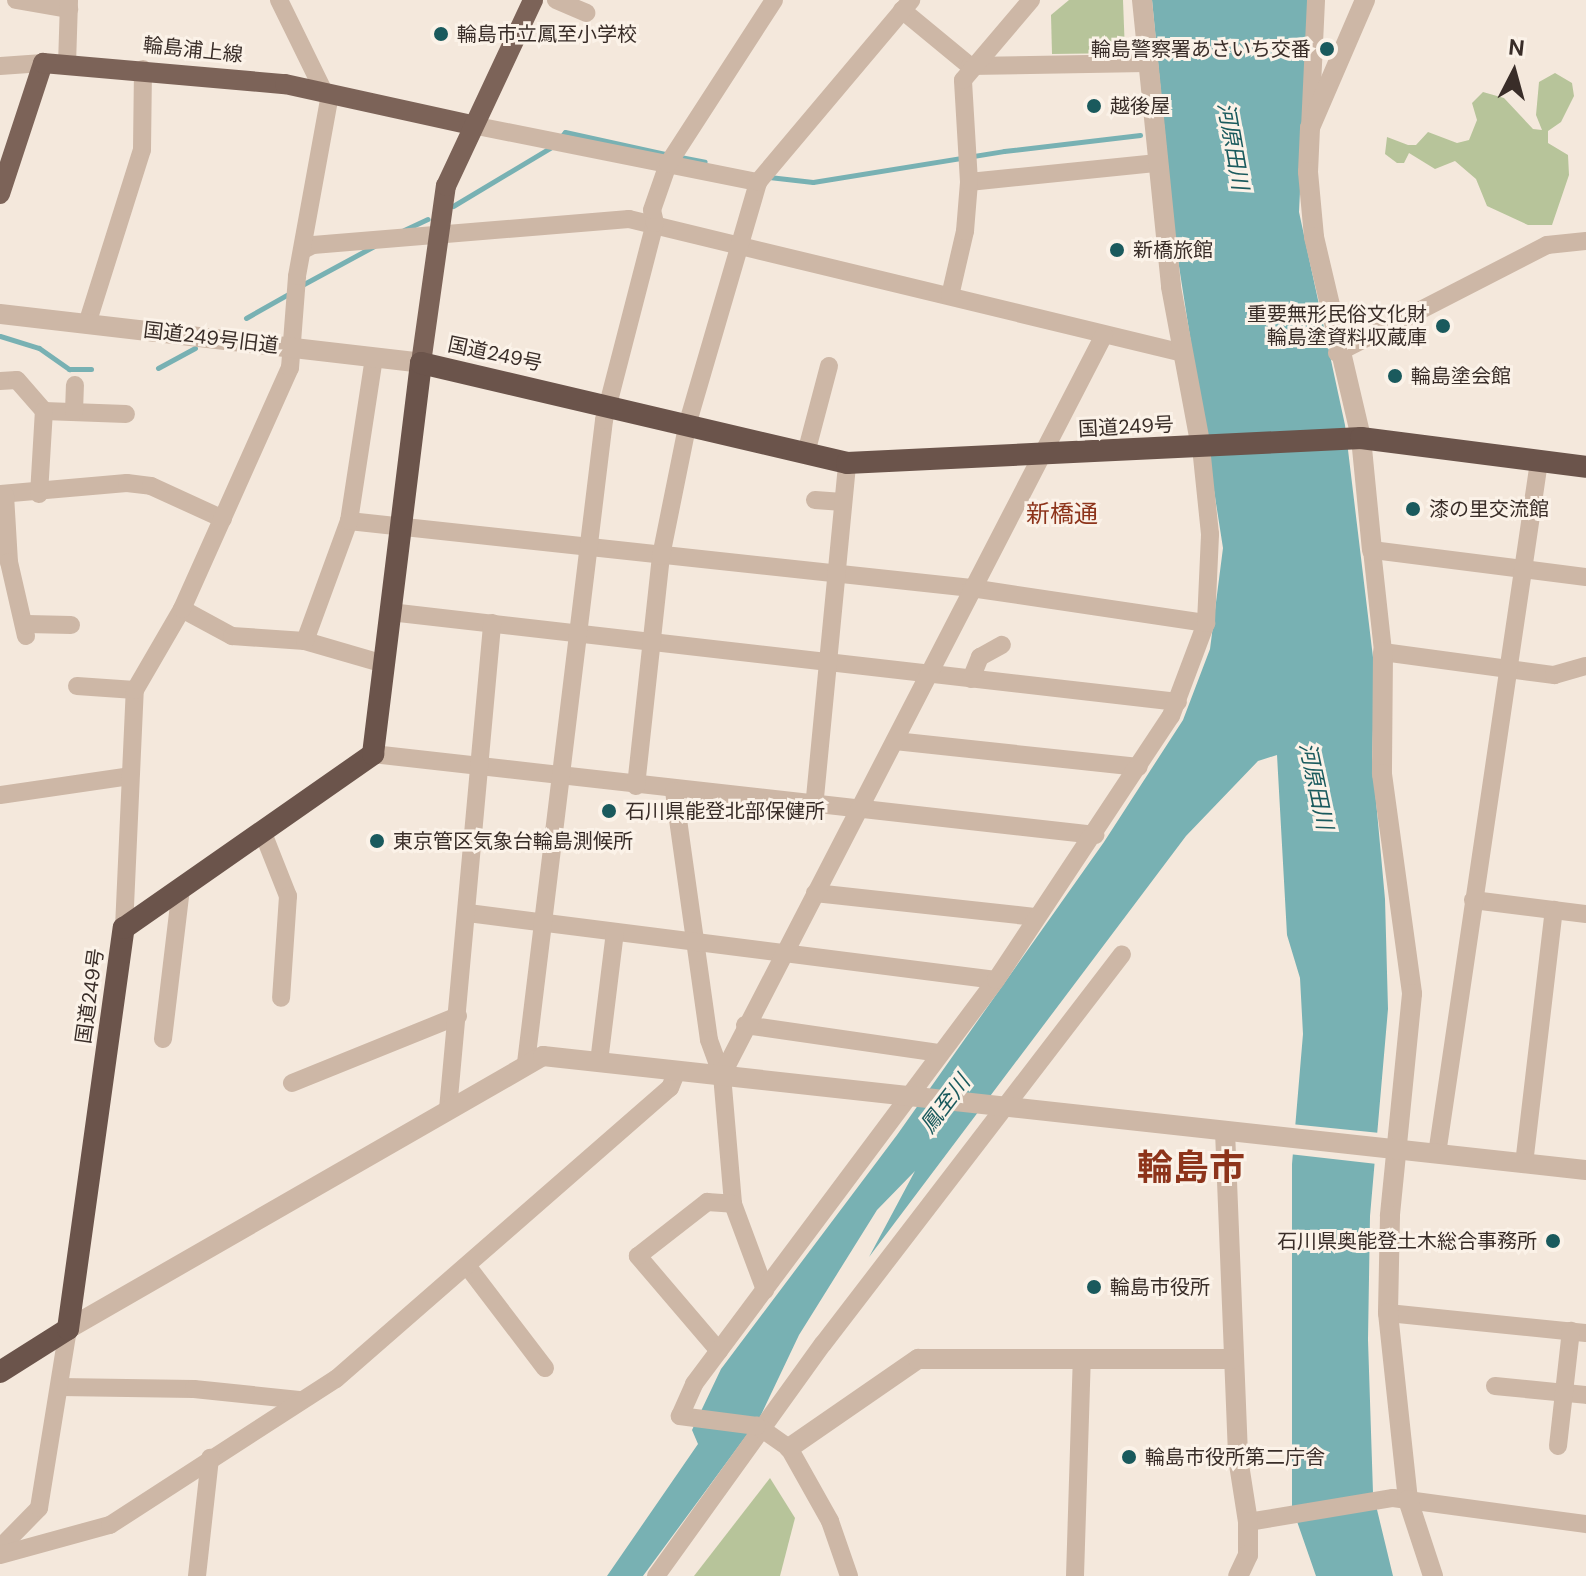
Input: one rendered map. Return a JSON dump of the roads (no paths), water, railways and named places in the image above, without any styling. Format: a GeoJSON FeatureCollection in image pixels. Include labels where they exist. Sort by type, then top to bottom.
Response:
{"type":"FeatureCollection","features":[{"type":"Feature","properties":{"kind":"highway","name":"国道249号"},"geometry":{"type":"LineString","coordinates":[[68,1329],[124,928],[373,754],[421,363],[688,422],[847,463],[1354,438],[1586,467]]}},
{"type":"Feature","properties":{"kind":"highway"},"geometry":{"type":"LineString","coordinates":[[0,1372],[68,1329]]}},
{"type":"Feature","properties":{"kind":"main road"},"geometry":{"type":"LineString","coordinates":[[421,363],[446,186],[533,0]]}},
{"type":"Feature","properties":{"kind":"main road"},"geometry":{"type":"LineString","coordinates":[[0,194],[43,63]]}},
{"type":"Feature","properties":{"kind":"main road","name":"輪島浦上線"},"geometry":{"type":"LineString","coordinates":[[43,63],[143,69],[327,94],[472,125]]}},
{"type":"Feature","properties":{"kind":"street"},"geometry":{"type":"LineString","coordinates":[[16,0],[69,4],[67,65]]}},
{"type":"Feature","properties":{"kind":"street"},"geometry":{"type":"LineString","coordinates":[[556,0],[586,13]]}},
{"type":"Feature","properties":{"kind":"street"},"geometry":{"type":"LineString","coordinates":[[950,296],[969,182],[963,80],[970,66],[1031,0]]}},
{"type":"Feature","properties":{"kind":"street"},"geometry":{"type":"LineString","coordinates":[[849,1576],[830,1521],[789,1448],[760,1428],[680,1416],[694,1384],[996,980],[1095,835],[1178,702],[1206,623],[1210,534],[1202,447],[1183,353],[1155,163],[1142,0]]}},
{"type":"Feature","properties":{"kind":"street"},"geometry":{"type":"LineString","coordinates":[[1316,0],[1310,210],[1372,550],[1383,652],[1382,774],[1412,994],[1391,1149],[1388,1313],[1400,1499],[1433,1576]]}},
{"type":"Feature","properties":{"kind":"street"},"geometry":{"type":"LineString","coordinates":[[1310,128],[1365,0]]}},
{"type":"Feature","properties":{"kind":"street"},"geometry":{"type":"LineString","coordinates":[[526,1063],[604,420],[612,405],[655,223],[652,210],[672,159],[771,1]]}},
{"type":"Feature","properties":{"kind":"street"},"geometry":{"type":"LineString","coordinates":[[124,928],[135,690],[182,609],[290,368],[297,276],[327,94],[286,3]]}},
{"type":"Feature","properties":{"kind":"street"},"geometry":{"type":"LineString","coordinates":[[636,786],[661,556],[688,422],[738,244],[761,177],[907,5],[970,66],[1146,63]]}},
{"type":"Feature","properties":{"kind":"street"},"geometry":{"type":"LineString","coordinates":[[0,66],[43,63]]}},
{"type":"Feature","properties":{"kind":"street"},"geometry":{"type":"LineString","coordinates":[[87,324],[142,150],[143,69]]}},
{"type":"Feature","properties":{"kind":"street"},"geometry":{"type":"LineString","coordinates":[[472,125],[557,143],[672,159],[761,177]]}},
{"type":"Feature","properties":{"kind":"street"},"geometry":{"type":"LineString","coordinates":[[969,182],[1155,163]]}},
{"type":"Feature","properties":{"kind":"street"},"geometry":{"type":"LineString","coordinates":[[303,250],[313,245],[395,241],[629,219],[1183,353]]}},
{"type":"Feature","properties":{"kind":"street"},"geometry":{"type":"LineString","coordinates":[[1337,353],[1547,245],[1586,241]]}},
{"type":"Feature","properties":{"kind":"street","name":"国道249号旧道"},"geometry":{"type":"LineString","coordinates":[[0,314],[421,363]]}},
{"type":"Feature","properties":{"kind":"street"},"geometry":{"type":"LineString","coordinates":[[722,1075],[1033,466],[1044,455],[1104,335]]}},
{"type":"Feature","properties":{"kind":"street"},"geometry":{"type":"LineString","coordinates":[[305,641],[349,521],[374,357]]}},
{"type":"Feature","properties":{"kind":"street"},"geometry":{"type":"LineString","coordinates":[[806,453],[829,366]]}},
{"type":"Feature","properties":{"kind":"street"},"geometry":{"type":"LineString","coordinates":[[0,381],[17,380],[44,411],[39,494]]}},
{"type":"Feature","properties":{"kind":"street"},"geometry":{"type":"LineString","coordinates":[[74,412],[75,385]]}},
{"type":"Feature","properties":{"kind":"street"},"geometry":{"type":"LineString","coordinates":[[44,411],[126,414]]}},
{"type":"Feature","properties":{"kind":"street"},"geometry":{"type":"LineString","coordinates":[[1437,1154],[1539,462]]}},
{"type":"Feature","properties":{"kind":"street"},"geometry":{"type":"LineString","coordinates":[[814,808],[847,463]]}},
{"type":"Feature","properties":{"kind":"street"},"geometry":{"type":"LineString","coordinates":[[71,625],[27,630],[9,562],[2,495],[39,494],[116,483],[151,486],[223,519]]}},
{"type":"Feature","properties":{"kind":"street"},"geometry":{"type":"LineString","coordinates":[[815,500],[843,502]]}},
{"type":"Feature","properties":{"kind":"street"},"geometry":{"type":"LineString","coordinates":[[349,521],[971,588],[1206,623]]}},
{"type":"Feature","properties":{"kind":"street"},"geometry":{"type":"LineString","coordinates":[[1372,550],[1586,577]]}},
{"type":"Feature","properties":{"kind":"street"},"geometry":{"type":"LineString","coordinates":[[182,609],[232,636],[305,641],[384,664]]}},
{"type":"Feature","properties":{"kind":"street"},"geometry":{"type":"LineString","coordinates":[[390,612],[1178,702]]}},
{"type":"Feature","properties":{"kind":"street"},"geometry":{"type":"LineString","coordinates":[[448,1109],[483,773],[479,766],[492,623]]}},
{"type":"Feature","properties":{"kind":"street"},"geometry":{"type":"LineString","coordinates":[[971,679],[980,657],[1002,645]]}},
{"type":"Feature","properties":{"kind":"street"},"geometry":{"type":"LineString","coordinates":[[1383,652],[1554,675],[1586,666]]}},
{"type":"Feature","properties":{"kind":"street"},"geometry":{"type":"LineString","coordinates":[[77,686],[135,690]]}},
{"type":"Feature","properties":{"kind":"street"},"geometry":{"type":"LineString","coordinates":[[895,741],[1139,767]]}},
{"type":"Feature","properties":{"kind":"street"},"geometry":{"type":"LineString","coordinates":[[373,754],[858,813],[1095,835]]}},
{"type":"Feature","properties":{"kind":"street"},"geometry":{"type":"LineString","coordinates":[[0,795],[130,776]]}},
{"type":"Feature","properties":{"kind":"street"},"geometry":{"type":"LineString","coordinates":[[674,791],[709,1040],[722,1075],[733,1204],[765,1290]]}},
{"type":"Feature","properties":{"kind":"street"},"geometry":{"type":"LineString","coordinates":[[263,833],[288,896],[281,998]]}},
{"type":"Feature","properties":{"kind":"street"},"geometry":{"type":"LineString","coordinates":[[163,1039],[181,889]]}},
{"type":"Feature","properties":{"kind":"street"},"geometry":{"type":"LineString","coordinates":[[815,893],[1037,917]]}},
{"type":"Feature","properties":{"kind":"street"},"geometry":{"type":"LineString","coordinates":[[1473,900],[1586,914]]}},
{"type":"Feature","properties":{"kind":"street"},"geometry":{"type":"LineString","coordinates":[[1524,1164],[1554,910]]}},
{"type":"Feature","properties":{"kind":"street"},"geometry":{"type":"LineString","coordinates":[[468,913],[996,980]]}},
{"type":"Feature","properties":{"kind":"street"},"geometry":{"type":"LineString","coordinates":[[599,1062],[615,932]]}},
{"type":"Feature","properties":{"kind":"street"},"geometry":{"type":"LineString","coordinates":[[656,1576],[760,1428],[1122,955]]}},
{"type":"Feature","properties":{"kind":"street"},"geometry":{"type":"LineString","coordinates":[[292,1083],[458,1016]]}},
{"type":"Feature","properties":{"kind":"street"},"geometry":{"type":"LineString","coordinates":[[745,1025],[940,1053]]}},
{"type":"Feature","properties":{"kind":"street"},"geometry":{"type":"LineString","coordinates":[[0,1548],[39,1508],[68,1329],[526,1063],[543,1056],[1586,1170]]}},
{"type":"Feature","properties":{"kind":"street"},"geometry":{"type":"LineString","coordinates":[[0,1555],[110,1525],[336,1379],[670,1088],[677,1071]]}},
{"type":"Feature","properties":{"kind":"street"},"geometry":{"type":"LineString","coordinates":[[1234,1132],[1232,1359],[1256,1521],[1248,1555],[1238,1576]]}},
{"type":"Feature","properties":{"kind":"street"},"geometry":{"type":"LineString","coordinates":[[719,1351],[638,1256],[707,1202],[733,1204]]}},
{"type":"Feature","properties":{"kind":"street"},"geometry":{"type":"LineString","coordinates":[[468,1267],[545,1368]]}},
{"type":"Feature","properties":{"kind":"street"},"geometry":{"type":"LineString","coordinates":[[1388,1313],[1578,1332],[1563,1392],[1558,1446]]}},
{"type":"Feature","properties":{"kind":"street"},"geometry":{"type":"LineString","coordinates":[[789,1448],[918,1359],[1232,1359]]}},
{"type":"Feature","properties":{"kind":"street"},"geometry":{"type":"LineString","coordinates":[[1075,1576],[1082,1359]]}},
{"type":"Feature","properties":{"kind":"street"},"geometry":{"type":"LineString","coordinates":[[1495,1386],[1586,1395]]}},
{"type":"Feature","properties":{"kind":"street"},"geometry":{"type":"LineString","coordinates":[[60,1387],[194,1389],[301,1400]]}},
{"type":"Feature","properties":{"kind":"street"},"geometry":{"type":"LineString","coordinates":[[197,1576],[210,1458]]}},
{"type":"Feature","properties":{"kind":"street"},"geometry":{"type":"LineString","coordinates":[[1256,1521],[1400,1499],[1586,1524]]}},
{"type":"Feature","properties":{"kind":"water"},"geometry":{"type":"Polygon","coordinates":[[[1152,0],[1309,0],[1299,212],[1345,425],[1375,674],[1372,757],[1385,899],[1388,1009],[1370,1216],[1368,1340],[1373,1493],[1393,1576],[1316,1576],[1292,1507],[1292,1164],[1303,1034],[1300,978],[1287,935],[1277,755],[1258,761],[1186,836],[869,1257],[915,1171],[877,1210],[799,1335],[760,1417],[643,1576],[607,1576],[698,1444],[692,1430],[721,1369],[897,1135],[1104,842],[1183,720],[1210,649],[1223,548],[1176,247],[1152,0]]]}},
{"type":"Feature","properties":{"kind":"waterway"},"geometry":{"type":"LineString","coordinates":[[561,137],[565,132],[670,155]]}},
{"type":"Feature","properties":{"kind":"waterway"},"geometry":{"type":"LineString","coordinates":[[769,177],[813,182],[1004,151],[1140,135]]}},
{"type":"Feature","properties":{"kind":"waterway"},"geometry":{"type":"LineString","coordinates":[[453,206],[555,145]]}},
{"type":"Feature","properties":{"kind":"waterway"},"geometry":{"type":"LineString","coordinates":[[680,157],[705,162]]}},
{"type":"Feature","properties":{"kind":"waterway"},"geometry":{"type":"LineString","coordinates":[[404,230],[428,219]]}},
{"type":"Feature","properties":{"kind":"waterway"},"geometry":{"type":"LineString","coordinates":[[302,285],[374,246]]}},
{"type":"Feature","properties":{"kind":"waterway"},"geometry":{"type":"LineString","coordinates":[[246,318],[290,293]]}},
{"type":"Feature","properties":{"kind":"waterway"},"geometry":{"type":"LineString","coordinates":[[0,336],[39,348],[69,369],[91,369]]}},
{"type":"Feature","properties":{"kind":"waterway"},"geometry":{"type":"LineString","coordinates":[[158,368],[195,348]]}},
{"type":"Feature","properties":{"kind":"place","name":"輪島市立鳳至小学校"},"geometry":{"type":"Point","coordinates":[441,34]}},
{"type":"Feature","properties":{"kind":"place","name":"輪島警察署あさいち交番"},"geometry":{"type":"Point","coordinates":[1327,49]}},
{"type":"Feature","properties":{"kind":"place","name":"越後屋"},"geometry":{"type":"Point","coordinates":[1094,106]}},
{"type":"Feature","properties":{"kind":"place","name":"新橋旅館"},"geometry":{"type":"Point","coordinates":[1117,250]}},
{"type":"Feature","properties":{"kind":"place","name":"重要無形民俗文化財 輪島塗資料収蔵庫"},"geometry":{"type":"Point","coordinates":[1443,326]}},
{"type":"Feature","properties":{"kind":"place","name":"輪島塗会館"},"geometry":{"type":"Point","coordinates":[1395,376]}},
{"type":"Feature","properties":{"kind":"place","name":"漆の里交流館"},"geometry":{"type":"Point","coordinates":[1413,509]}},
{"type":"Feature","properties":{"kind":"place","name":"石川県能登北部保健所"},"geometry":{"type":"Point","coordinates":[609,811]}},
{"type":"Feature","properties":{"kind":"place","name":"東京管区気象台輪島測候所"},"geometry":{"type":"Point","coordinates":[377,841]}},
{"type":"Feature","properties":{"kind":"place","name":"石川県奥能登土木総合事務所"},"geometry":{"type":"Point","coordinates":[1553,1241]}},
{"type":"Feature","properties":{"kind":"place","name":"輪島市役所"},"geometry":{"type":"Point","coordinates":[1094,1287]}},
{"type":"Feature","properties":{"kind":"place","name":"輪島市役所第二庁舎"},"geometry":{"type":"Point","coordinates":[1129,1457]}},
{"type":"Feature","properties":{"kind":"district","name":"新橋通"},"geometry":{"type":"Point","coordinates":[1062,514]}},
{"type":"Feature","properties":{"kind":"district","name":"輪島市"},"geometry":{"type":"Point","coordinates":[1191,1168]}},
{"type":"Feature","properties":{"kind":"water label","name":"河原田川"},"geometry":{"type":"Point","coordinates":[1233,146]}},
{"type":"Feature","properties":{"kind":"water label","name":"河原田川"},"geometry":{"type":"Point","coordinates":[1316,786]}},
{"type":"Feature","properties":{"kind":"water label","name":"鳳至川"},"geometry":{"type":"Point","coordinates":[945,1104]}}]}
